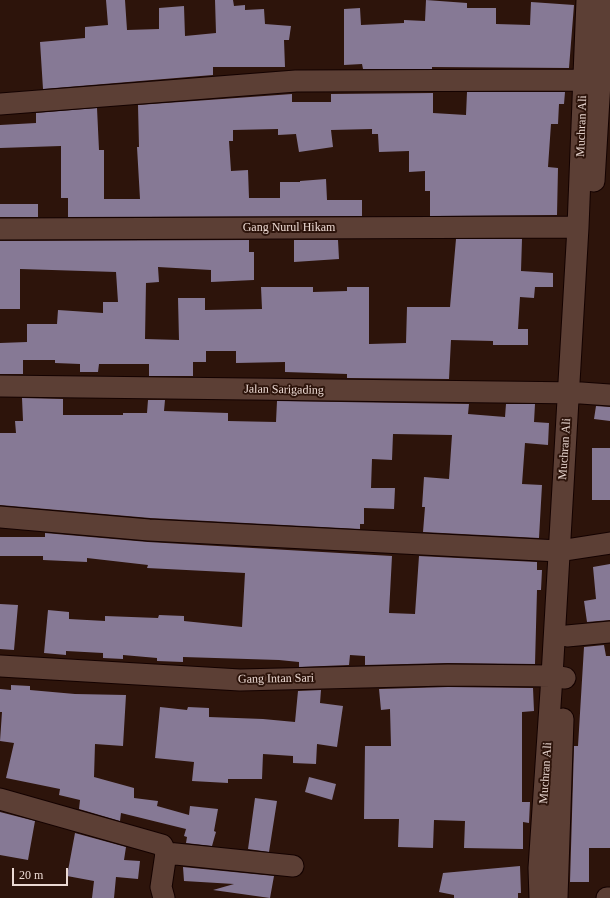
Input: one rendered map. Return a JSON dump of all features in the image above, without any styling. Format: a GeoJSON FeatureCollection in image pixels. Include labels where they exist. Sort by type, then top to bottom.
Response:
{"type":"FeatureCollection","features":[{"type":"Feature","properties":{"kind":"street","name":"Muchran Ali"},"geometry":{"type":"LineString","coordinates":[[575,394],[578,227],[587,0]]}},
{"type":"Feature","properties":{"kind":"street","name":"Muchran Ali"},"geometry":{"type":"LineString","coordinates":[[557,898],[559,677],[565,551],[575,394],[605,0]]}},
{"type":"Feature","properties":{"kind":"street"},"geometry":{"type":"LineString","coordinates":[[0,104],[296,81],[584,80]]}},
{"type":"Feature","properties":{"kind":"street","name":"Gang Nurul Hikam"},"geometry":{"type":"LineString","coordinates":[[0,228],[578,227]]}},
{"type":"Feature","properties":{"kind":"street","name":"Jalan Sarigading"},"geometry":{"type":"LineString","coordinates":[[0,386],[610,395]]}},
{"type":"Feature","properties":{"kind":"street"},"geometry":{"type":"LineString","coordinates":[[0,517],[157,530],[565,551],[610,543]]}},
{"type":"Feature","properties":{"kind":"street","name":"Muchran Ali"},"geometry":{"type":"LineString","coordinates":[[540,898],[539,868],[559,677],[567,636],[565,551]]}},
{"type":"Feature","properties":{"kind":"street"},"geometry":{"type":"LineString","coordinates":[[567,636],[610,632]]}},
{"type":"Feature","properties":{"kind":"street","name":"Gang Intan Sari"},"geometry":{"type":"LineString","coordinates":[[0,666],[233,680],[448,675],[559,677]]}},
{"type":"Feature","properties":{"kind":"street"},"geometry":{"type":"LineString","coordinates":[[0,799],[156,842],[162,845],[166,853],[161,887],[164,898]]}},
{"type":"Feature","properties":{"kind":"street"},"geometry":{"type":"LineString","coordinates":[[166,853],[293,866]]}},
{"type":"Feature","properties":{"kind":"building"},"geometry":{"type":"Polygon","coordinates":[[[106,0],[125,0],[127,30],[159,29],[159,8],[184,6],[185,36],[216,33],[215,0],[233,0],[234,6],[245,5],[245,10],[264,9],[265,24],[291,26],[289,40],[284,40],[285,67],[213,67],[213,75],[43,89],[40,42],[85,38],[85,27],[108,25],[106,0]]]}},
{"type":"Feature","properties":{"kind":"building"},"geometry":{"type":"Polygon","coordinates":[[[426,0],[467,3],[467,8],[496,8],[496,24],[530,25],[531,2],[574,5],[569,68],[432,67],[432,69],[363,69],[362,64],[344,65],[344,9],[360,8],[361,25],[404,23],[404,20],[425,21],[426,0]]]}},
{"type":"Feature","properties":{"kind":"building"},"geometry":{"type":"Polygon","coordinates":[[[467,92],[565,92],[564,104],[559,104],[558,124],[551,124],[548,167],[558,168],[557,215],[430,216],[430,191],[425,191],[425,171],[409,172],[409,151],[379,152],[378,134],[372,134],[372,129],[331,130],[333,147],[299,152],[296,134],[278,135],[278,129],[233,130],[233,141],[229,141],[231,171],[248,170],[249,198],[280,198],[280,182],[300,182],[326,179],[327,200],[362,200],[362,216],[68,217],[68,198],[61,198],[61,146],[0,148],[0,125],[36,123],[36,113],[97,108],[99,150],[104,150],[104,199],[140,199],[137,147],[139,147],[138,105],[292,94],[292,102],[331,102],[331,94],[433,93],[433,113],[466,115],[467,92]]]}},
{"type":"Feature","properties":{"kind":"building"},"geometry":{"type":"Polygon","coordinates":[[[0,204],[38,204],[38,217],[0,217],[0,204]]]}},
{"type":"Feature","properties":{"kind":"building"},"geometry":{"type":"Polygon","coordinates":[[[456,239],[522,239],[521,271],[553,273],[553,287],[535,287],[534,298],[520,297],[518,329],[528,329],[528,345],[493,345],[493,341],[451,340],[449,379],[347,378],[347,374],[285,372],[285,362],[236,363],[236,351],[206,351],[206,362],[193,362],[193,376],[149,376],[149,364],[99,364],[98,372],[80,372],[80,364],[55,363],[55,360],[23,360],[23,374],[0,374],[0,343],[27,342],[27,324],[57,324],[58,310],[103,313],[103,302],[118,302],[116,272],[20,269],[20,309],[0,309],[0,241],[249,240],[249,252],[254,252],[254,280],[211,282],[211,270],[158,267],[159,282],[146,283],[145,339],[179,340],[178,298],[205,298],[205,310],[262,309],[261,287],[313,287],[313,292],[347,291],[347,287],[369,287],[369,344],[406,343],[407,307],[450,307],[456,239]]]}},
{"type":"Feature","properties":{"kind":"building"},"geometry":{"type":"Polygon","coordinates":[[[294,240],[338,240],[339,259],[294,262],[294,240]]]}},
{"type":"Feature","properties":{"kind":"building"},"geometry":{"type":"Polygon","coordinates":[[[22,398],[63,399],[63,415],[123,415],[123,413],[147,413],[148,400],[165,400],[164,411],[228,413],[228,421],[276,422],[277,401],[469,404],[468,414],[505,417],[506,404],[535,404],[534,422],[549,423],[548,445],[525,443],[522,484],[542,485],[539,538],[423,532],[425,507],[422,507],[424,477],[449,479],[452,435],[393,434],[392,460],[372,459],[371,488],[395,488],[394,509],[364,508],[364,524],[360,524],[360,529],[150,518],[0,505],[0,433],[16,433],[15,421],[23,421],[22,398]]]}},
{"type":"Feature","properties":{"kind":"building"},"geometry":{"type":"Polygon","coordinates":[[[596,406],[610,407],[610,421],[594,419],[596,406]]]}},
{"type":"Feature","properties":{"kind":"building"},"geometry":{"type":"Polygon","coordinates":[[[592,448],[610,448],[610,500],[592,500],[592,448]]]}},
{"type":"Feature","properties":{"kind":"building"},"geometry":{"type":"Polygon","coordinates":[[[45,533],[148,542],[392,556],[389,613],[415,614],[419,556],[537,562],[537,570],[542,570],[541,590],[537,590],[535,664],[448,663],[365,665],[365,656],[350,655],[349,665],[299,667],[299,662],[279,660],[183,657],[183,662],[157,661],[157,658],[123,655],[123,659],[103,658],[103,653],[66,651],[66,655],[44,653],[48,610],[69,612],[69,619],[105,621],[105,616],[158,618],[159,615],[184,616],[184,621],[242,627],[245,573],[147,568],[148,565],[87,558],[87,562],[43,560],[43,556],[0,556],[0,537],[45,537],[45,533]]]}},
{"type":"Feature","properties":{"kind":"building"},"geometry":{"type":"Polygon","coordinates":[[[610,564],[610,620],[587,622],[584,601],[596,599],[593,567],[610,564]]]}},
{"type":"Feature","properties":{"kind":"building"},"geometry":{"type":"Polygon","coordinates":[[[0,604],[18,605],[14,650],[0,649],[0,604]]]}},
{"type":"Feature","properties":{"kind":"building"},"geometry":{"type":"Polygon","coordinates":[[[604,645],[606,656],[610,656],[610,848],[589,848],[589,882],[570,882],[574,746],[578,746],[584,647],[604,645]]]}},
{"type":"Feature","properties":{"kind":"building"},"geometry":{"type":"Polygon","coordinates":[[[11,685],[30,686],[30,690],[75,694],[126,695],[123,746],[95,744],[94,777],[134,788],[134,798],[158,801],[157,806],[189,815],[190,806],[218,809],[214,831],[216,832],[212,846],[186,843],[187,837],[184,836],[186,829],[121,813],[120,821],[79,809],[80,800],[59,795],[60,789],[6,778],[14,743],[0,741],[2,712],[0,712],[0,689],[11,690],[11,685]]]}},
{"type":"Feature","properties":{"kind":"building"},"geometry":{"type":"Polygon","coordinates":[[[448,687],[533,688],[534,711],[522,712],[522,802],[530,802],[529,823],[523,822],[523,849],[464,848],[465,821],[434,820],[433,848],[398,847],[399,819],[364,819],[365,746],[391,746],[390,709],[381,710],[379,689],[448,687]]]}},
{"type":"Feature","properties":{"kind":"building"},"geometry":{"type":"Polygon","coordinates":[[[321,690],[320,703],[343,706],[337,747],[317,744],[316,764],[293,763],[293,756],[263,754],[262,779],[228,779],[228,783],[192,781],[194,762],[155,758],[160,707],[187,710],[188,707],[209,708],[209,717],[295,722],[298,691],[321,690]]]}},
{"type":"Feature","properties":{"kind":"building"},"geometry":{"type":"Polygon","coordinates":[[[309,777],[336,784],[332,800],[305,792],[309,777]]]}},
{"type":"Feature","properties":{"kind":"building"},"geometry":{"type":"Polygon","coordinates":[[[255,798],[277,801],[269,852],[248,849],[255,798]]]}},
{"type":"Feature","properties":{"kind":"building"},"geometry":{"type":"Polygon","coordinates":[[[0,812],[35,821],[28,860],[0,855],[0,812]]]}},
{"type":"Feature","properties":{"kind":"building"},"geometry":{"type":"Polygon","coordinates":[[[75,833],[126,847],[124,860],[140,861],[138,879],[116,877],[114,898],[92,898],[94,881],[67,876],[75,833]]]}},
{"type":"Feature","properties":{"kind":"building"},"geometry":{"type":"Polygon","coordinates":[[[520,866],[521,893],[518,893],[518,898],[454,898],[454,895],[439,892],[443,873],[520,866]]]}},
{"type":"Feature","properties":{"kind":"building"},"geometry":{"type":"Polygon","coordinates":[[[183,867],[274,876],[270,898],[213,890],[234,884],[184,881],[183,867]]]}}]}
